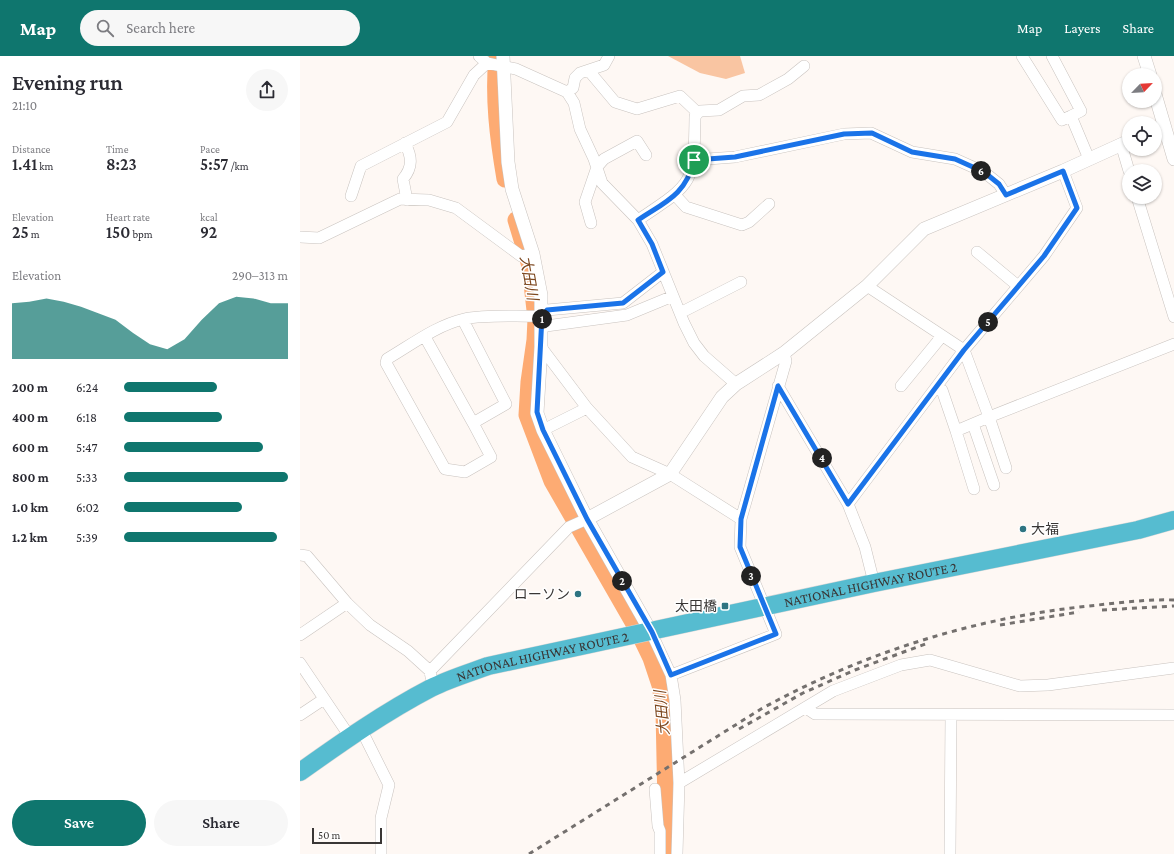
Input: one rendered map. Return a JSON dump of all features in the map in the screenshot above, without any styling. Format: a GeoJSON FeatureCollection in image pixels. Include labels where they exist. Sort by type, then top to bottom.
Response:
{"type":"FeatureCollection","features":[{"type":"Feature","properties":{"kind":"highway","name":"NATIONAL HIGHWAY ROUTE 2"},"geometry":{"type":"LineString","coordinates":[[300,772],[431,679],[874,584],[1138,530],[1174,520]]}},
{"type":"Feature","properties":{"kind":"highway","name":"NATIONAL HIGHWAY ROUTE 2"},"geometry":{"type":"LineString","coordinates":[[1138,530],[1174,528]]}},
{"type":"Feature","properties":{"kind":"street"},"geometry":{"type":"LineString","coordinates":[[567,92],[573,88],[575,78],[580,73],[604,65],[609,56]]}},
{"type":"Feature","properties":{"kind":"street"},"geometry":{"type":"LineString","coordinates":[[1024,57],[1062,120],[1081,111],[1052,56]]}},
{"type":"Feature","properties":{"kind":"street"},"geometry":{"type":"LineString","coordinates":[[1144,56],[1148,68]]}},
{"type":"Feature","properties":{"kind":"street"},"geometry":{"type":"LineString","coordinates":[[350,196],[361,166],[447,122],[483,60],[502,61],[567,92],[574,103],[580,128],[597,167],[602,183],[638,220],[652,244],[694,343],[704,356],[736,384]]}},
{"type":"Feature","properties":{"kind":"street"},"geometry":{"type":"LineString","coordinates":[[502,61],[508,162],[512,189],[533,254],[541,295],[541,347],[537,412],[543,430],[587,519],[652,632],[671,675],[675,700],[679,783],[677,854]]}},
{"type":"Feature","properties":{"kind":"street"},"geometry":{"type":"LineString","coordinates":[[638,220],[675,195],[684,186],[691,174],[694,160],[695,116],[698,113],[719,110],[743,96],[759,95],[788,79],[804,66]]}},
{"type":"Feature","properties":{"kind":"street"},"geometry":{"type":"LineString","coordinates":[[589,71],[615,102],[637,109],[680,96],[698,113]]}},
{"type":"Feature","properties":{"kind":"street"},"geometry":{"type":"LineString","coordinates":[[1159,108],[1174,158]]}},
{"type":"Feature","properties":{"kind":"street"},"geometry":{"type":"LineString","coordinates":[[1071,116],[1089,159]]}},
{"type":"Feature","properties":{"kind":"street"},"geometry":{"type":"LineString","coordinates":[[694,160],[735,157],[844,134],[872,133],[912,152],[955,159],[984,172],[999,184],[1006,195]]}},
{"type":"Feature","properties":{"kind":"street"},"geometry":{"type":"LineString","coordinates":[[591,223],[585,202],[597,167],[604,159],[637,141],[646,155]]}},
{"type":"Feature","properties":{"kind":"street"},"geometry":{"type":"LineString","coordinates":[[406,143],[410,154],[410,171],[403,179],[408,200]]}},
{"type":"Feature","properties":{"kind":"street"},"geometry":{"type":"LineString","coordinates":[[300,555],[307,556],[347,603],[370,625],[408,651],[431,679],[569,527],[587,519],[670,474],[722,397],[736,384],[784,353],[867,286],[924,229],[1063,171],[1122,143]]}},
{"type":"Feature","properties":{"kind":"street"},"geometry":{"type":"LineString","coordinates":[[848,504],[964,350],[1044,256],[1077,208],[1063,171]]}},
{"type":"Feature","properties":{"kind":"street"},"geometry":{"type":"LineString","coordinates":[[675,195],[686,207],[742,225],[749,222],[769,204]]}},
{"type":"Feature","properties":{"kind":"street"},"geometry":{"type":"LineString","coordinates":[[300,237],[319,238],[400,199],[429,200],[456,208],[521,256],[533,254]]}},
{"type":"Feature","properties":{"kind":"street"},"geometry":{"type":"LineString","coordinates":[[1139,204],[1174,317]]}},
{"type":"Feature","properties":{"kind":"street"},"geometry":{"type":"LineString","coordinates":[[977,252],[1018,286]]}},
{"type":"Feature","properties":{"kind":"street"},"geometry":{"type":"LineString","coordinates":[[425,337],[491,456],[465,472],[445,469],[386,363],[387,359],[425,337],[463,320],[476,317],[542,316],[547,310],[623,303],[663,272]]}},
{"type":"Feature","properties":{"kind":"street"},"geometry":{"type":"LineString","coordinates":[[680,313],[741,282]]}},
{"type":"Feature","properties":{"kind":"street"},"geometry":{"type":"LineString","coordinates":[[867,286],[964,350],[1006,468]]}},
{"type":"Feature","properties":{"kind":"street"},"geometry":{"type":"LineString","coordinates":[[542,316],[546,326],[627,315],[674,296]]}},
{"type":"Feature","properties":{"kind":"street"},"geometry":{"type":"LineString","coordinates":[[463,320],[506,404],[473,423]]}},
{"type":"Feature","properties":{"kind":"street"},"geometry":{"type":"LineString","coordinates":[[901,386],[942,336]]}},
{"type":"Feature","properties":{"kind":"street"},"geometry":{"type":"LineString","coordinates":[[956,431],[1174,344]]}},
{"type":"Feature","properties":{"kind":"street"},"geometry":{"type":"LineString","coordinates":[[541,347],[587,408],[632,457],[670,474],[741,519]]}},
{"type":"Feature","properties":{"kind":"street"},"geometry":{"type":"LineString","coordinates":[[671,675],[776,634],[740,547],[741,519],[786,361],[784,353]]}},
{"type":"Feature","properties":{"kind":"street"},"geometry":{"type":"LineString","coordinates":[[778,386],[848,504],[865,547],[874,584]]}},
{"type":"Feature","properties":{"kind":"street"},"geometry":{"type":"LineString","coordinates":[[936,388],[942,390],[974,489]]}},
{"type":"Feature","properties":{"kind":"street"},"geometry":{"type":"LineString","coordinates":[[543,430],[587,408]]}},
{"type":"Feature","properties":{"kind":"street"},"geometry":{"type":"LineString","coordinates":[[973,424],[994,485]]}},
{"type":"Feature","properties":{"kind":"street"},"geometry":{"type":"LineString","coordinates":[[300,635],[347,603]]}},
{"type":"Feature","properties":{"kind":"street"},"geometry":{"type":"LineString","coordinates":[[679,783],[834,691],[901,665],[930,660],[1020,686],[1048,685],[1174,668]]}},
{"type":"Feature","properties":{"kind":"street"},"geometry":{"type":"LineString","coordinates":[[300,663],[324,699],[356,733],[389,785],[381,818],[381,854]]}},
{"type":"Feature","properties":{"kind":"street"},"geometry":{"type":"LineString","coordinates":[[300,716],[324,699]]}},
{"type":"Feature","properties":{"kind":"street"},"geometry":{"type":"LineString","coordinates":[[806,708],[815,714],[1174,715]]}},
{"type":"Feature","properties":{"kind":"street"},"geometry":{"type":"LineString","coordinates":[[950,854],[951,715]]}},
{"type":"Feature","properties":{"kind":"street"},"geometry":{"type":"LineString","coordinates":[[655,789],[658,826],[660,832],[660,854]]}},
{"type":"Feature","properties":{"kind":"street"},"geometry":{"type":"LineString","coordinates":[[677,832],[681,836],[684,854]]}},
{"type":"Feature","properties":{"kind":"shaded area"},"geometry":{"type":"Polygon","coordinates":[[[668,56],[740,56],[745,73],[726,79],[700,73],[668,56]]]}},
{"type":"Feature","properties":{"kind":"waterway","name":"大田川"},"geometry":{"type":"LineString","coordinates":[[497,56],[496,103],[500,148],[505,179]]}},
{"type":"Feature","properties":{"kind":"waterway","name":"大田川"},"geometry":{"type":"LineString","coordinates":[[516,220],[530,266],[536,319],[527,415],[552,481],[637,629],[651,658],[660,685],[664,710],[667,854]]}},
{"type":"Feature","properties":{"kind":"railway"},"geometry":{"type":"LineString","coordinates":[[529,854],[761,709],[839,671],[879,655],[961,629],[1003,619],[1089,606],[1142,601],[1174,600]]}},
{"type":"Feature","properties":{"kind":"railway"},"geometry":{"type":"LineString","coordinates":[[1102,610],[1174,606]]}},
{"type":"Feature","properties":{"kind":"railway"},"geometry":{"type":"LineString","coordinates":[[1000,625],[1079,612]]}},
{"type":"Feature","properties":{"kind":"railway"},"geometry":{"type":"LineString","coordinates":[[739,729],[803,693],[855,670],[928,643]]}},
{"type":"Feature","properties":{"kind":"place","name":"大福"},"geometry":{"type":"Point","coordinates":[1023,529]}},
{"type":"Feature","properties":{"kind":"place","name":"ローソン"},"geometry":{"type":"Point","coordinates":[578,594]}},
{"type":"Feature","properties":{"kind":"place","name":"太田橋"},"geometry":{"type":"Point","coordinates":[725,606]}},
{"type":"Feature","properties":{"kind":"route"},"geometry":{"type":"LineString","coordinates":[[872,133],[912,152],[955,159],[984,172],[999,184],[1006,195],[1063,171],[1077,208],[1044,256],[964,350],[848,504],[778,386],[741,519],[742,535],[740,547],[743,558],[776,634],[671,675],[652,632],[587,519],[543,430],[537,412],[542,316],[547,310],[623,303],[663,272],[652,244],[638,220],[675,195],[684,186],[691,174],[694,160],[735,157],[844,134],[872,133]]}}]}
